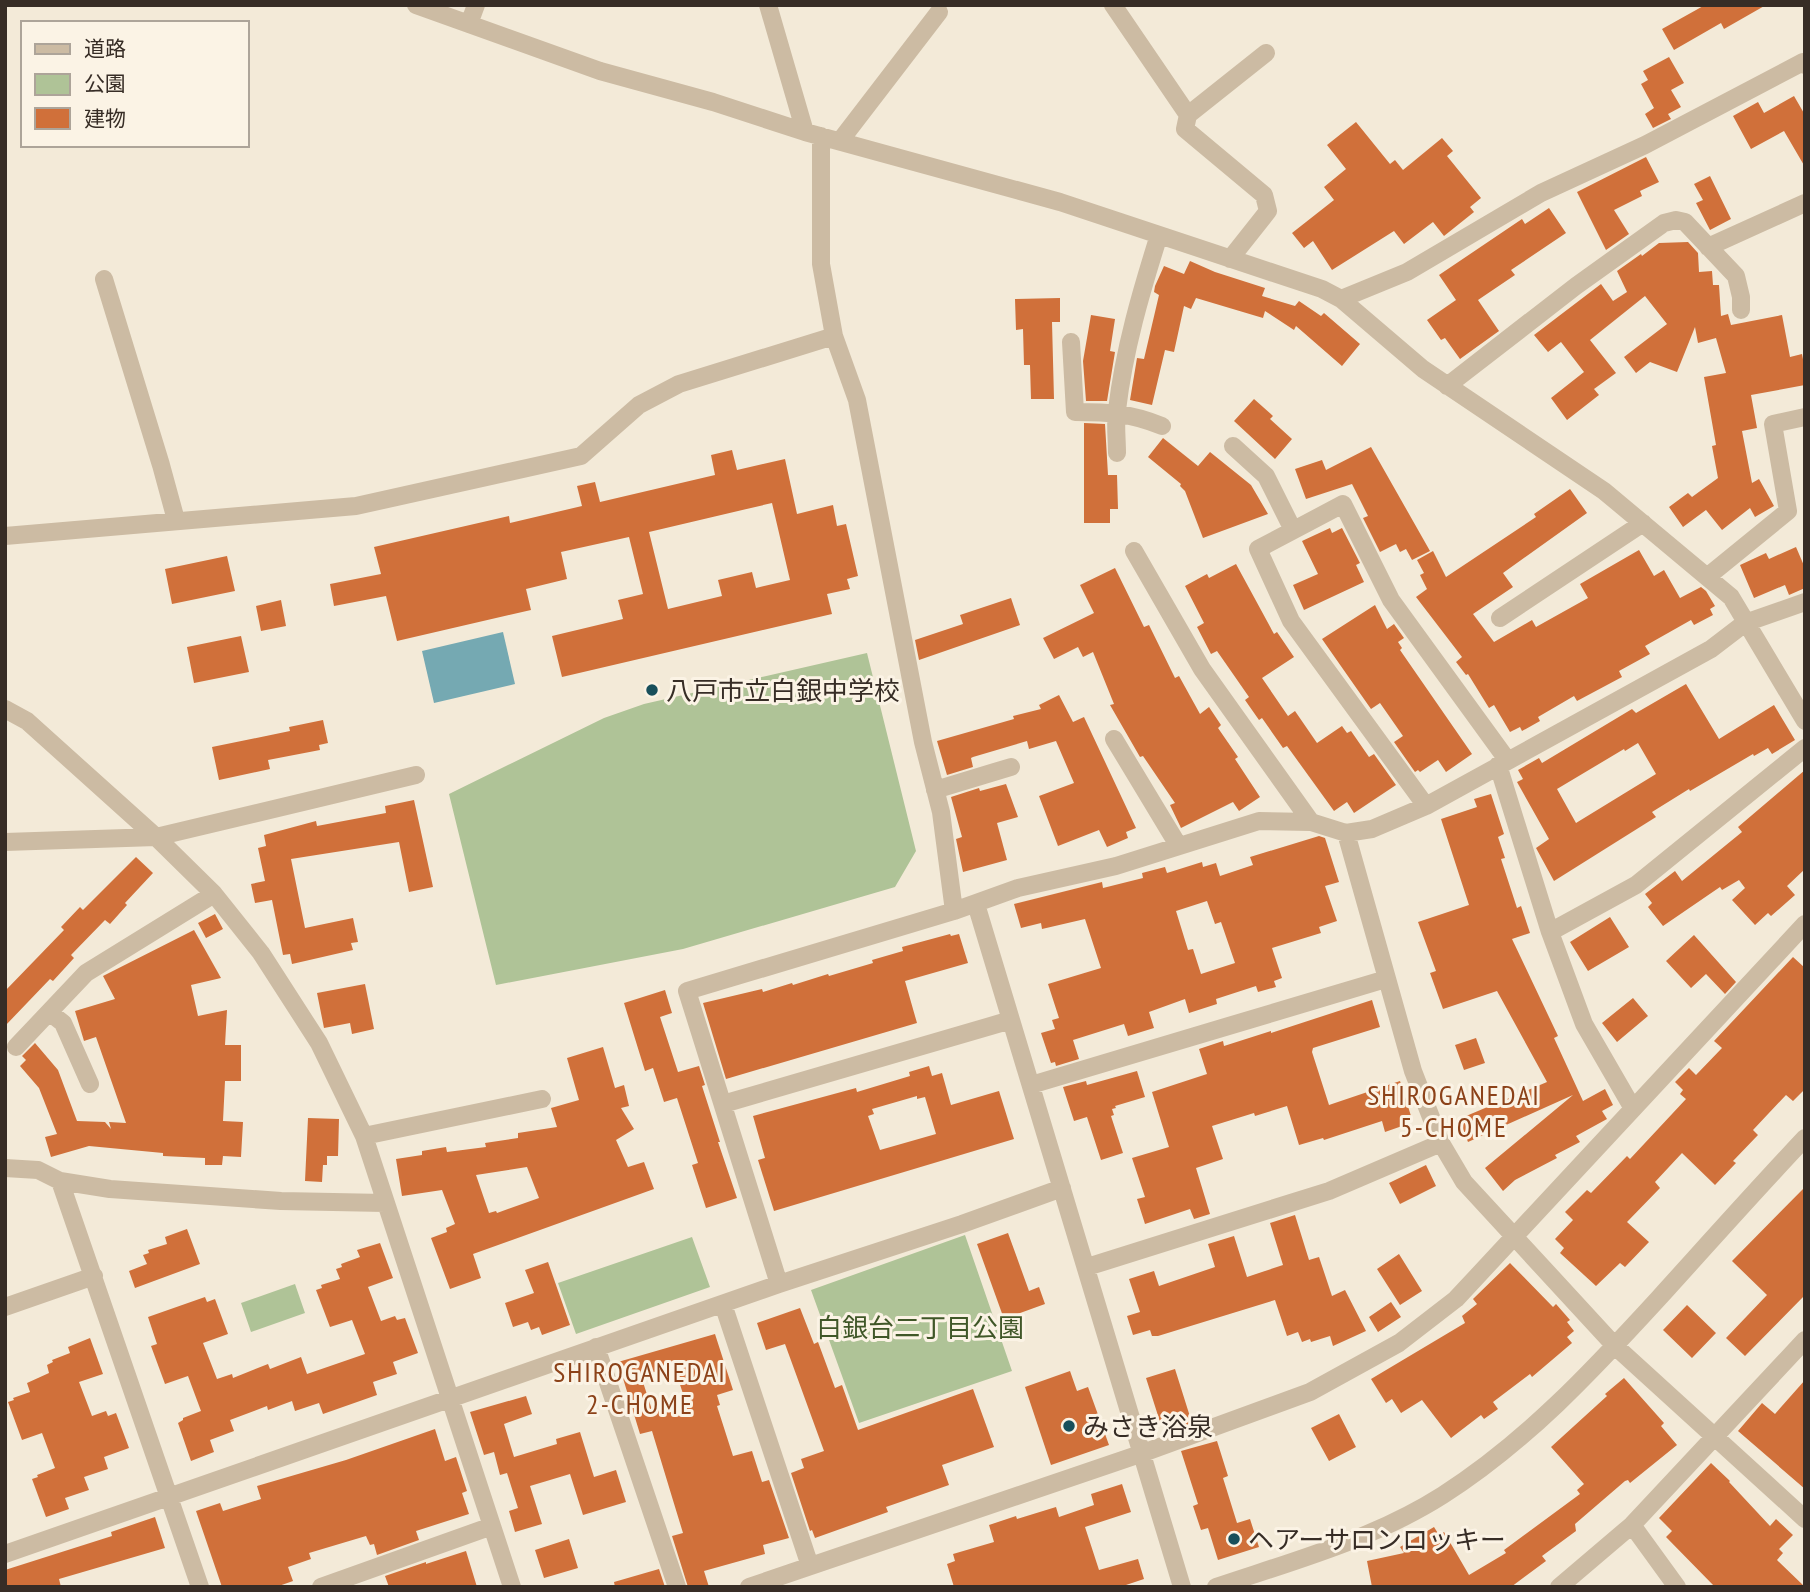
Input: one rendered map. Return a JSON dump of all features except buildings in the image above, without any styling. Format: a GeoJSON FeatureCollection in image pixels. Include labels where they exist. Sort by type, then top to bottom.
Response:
{"type":"FeatureCollection","features":[{"type":"Feature","properties":{"kind":"street"},"geometry":{"type":"LineString","coordinates":[[416,5],[600,71],[713,102],[813,134],[1060,202],[1322,289],[1341,299],[1423,369],[1604,491],[1731,597],[1805,721]]}},
{"type":"Feature","properties":{"kind":"street"},"geometry":{"type":"LineString","coordinates":[[469,24],[476,5]]}},
{"type":"Feature","properties":{"kind":"street"},"geometry":{"type":"LineString","coordinates":[[768,5],[813,134],[821,264],[834,336],[856,400],[920,729],[941,812],[954,911]]}},
{"type":"Feature","properties":{"kind":"street"},"geometry":{"type":"LineString","coordinates":[[1113,5],[1188,115]]}},
{"type":"Feature","properties":{"kind":"street"},"geometry":{"type":"LineString","coordinates":[[840,141],[939,12]]}},
{"type":"Feature","properties":{"kind":"street"},"geometry":{"type":"LineString","coordinates":[[1230,259],[1268,211],[1264,195],[1185,129],[1188,115],[1266,52]]}},
{"type":"Feature","properties":{"kind":"street"},"geometry":{"type":"LineString","coordinates":[[1341,299],[1408,272],[1541,193],[1645,145],[1803,62],[1805,65]]}},
{"type":"Feature","properties":{"kind":"street"},"geometry":{"type":"LineString","coordinates":[[1708,247],[1805,204]]}},
{"type":"Feature","properties":{"kind":"street"},"geometry":{"type":"LineString","coordinates":[[1447,386],[1576,286],[1664,223],[1676,220],[1685,222],[1736,276],[1741,310]]}},
{"type":"Feature","properties":{"kind":"street"},"geometry":{"type":"LineString","coordinates":[[1117,453],[1116,412],[1132,331],[1159,235]]}},
{"type":"Feature","properties":{"kind":"street"},"geometry":{"type":"LineString","coordinates":[[104,279],[176,520]]}},
{"type":"Feature","properties":{"kind":"street"},"geometry":{"type":"LineString","coordinates":[[5,536],[356,506],[581,456],[639,405],[679,384],[834,336]]}},
{"type":"Feature","properties":{"kind":"street"},"geometry":{"type":"LineString","coordinates":[[1071,342],[1075,412],[1116,412],[1137,416],[1162,426]]}},
{"type":"Feature","properties":{"kind":"street"},"geometry":{"type":"LineString","coordinates":[[1707,577],[1787,512],[1773,424],[1805,417]]}},
{"type":"Feature","properties":{"kind":"street"},"geometry":{"type":"LineString","coordinates":[[1233,446],[1266,476],[1293,530]]}},
{"type":"Feature","properties":{"kind":"street"},"geometry":{"type":"LineString","coordinates":[[1426,806],[1291,621],[1258,549],[1343,504],[1391,600],[1503,763],[1550,932],[1584,1024],[1632,1107]]}},
{"type":"Feature","properties":{"kind":"street"},"geometry":{"type":"LineString","coordinates":[[1500,618],[1643,523]]}},
{"type":"Feature","properties":{"kind":"street"},"geometry":{"type":"LineString","coordinates":[[1133,551],[1202,669],[1311,822]]}},
{"type":"Feature","properties":{"kind":"street"},"geometry":{"type":"LineString","coordinates":[[779,1283],[687,991],[954,911],[1018,888],[1115,866],[1259,821],[1311,822],[1346,834],[1372,829],[1426,806],[1711,649],[1745,623],[1805,602]]}},
{"type":"Feature","properties":{"kind":"street"},"geometry":{"type":"LineString","coordinates":[[5,709],[27,721],[156,837],[214,894],[261,953],[319,1043],[364,1136],[512,1587]]}},
{"type":"Feature","properties":{"kind":"street"},"geometry":{"type":"LineString","coordinates":[[1114,739],[1178,845]]}},
{"type":"Feature","properties":{"kind":"street"},"geometry":{"type":"LineString","coordinates":[[1550,932],[1636,885],[1805,748]]}},
{"type":"Feature","properties":{"kind":"street"},"geometry":{"type":"LineString","coordinates":[[935,790],[1010,767]]}},
{"type":"Feature","properties":{"kind":"street"},"geometry":{"type":"LineString","coordinates":[[5,842],[156,837],[416,775]]}},
{"type":"Feature","properties":{"kind":"street"},"geometry":{"type":"LineString","coordinates":[[1346,834],[1413,1071],[1441,1143],[1464,1182],[1615,1346],[1805,1518]]}},
{"type":"Feature","properties":{"kind":"street"},"geometry":{"type":"LineString","coordinates":[[16,1047],[86,972],[214,894]]}},
{"type":"Feature","properties":{"kind":"street"},"geometry":{"type":"LineString","coordinates":[[976,904],[1182,1587]]}},
{"type":"Feature","properties":{"kind":"street"},"geometry":{"type":"LineString","coordinates":[[749,1587],[1143,1453],[1310,1392],[1399,1343],[1456,1299],[1805,924]]}},
{"type":"Feature","properties":{"kind":"street"},"geometry":{"type":"LineString","coordinates":[[1031,1085],[1386,979]]}},
{"type":"Feature","properties":{"kind":"street"},"geometry":{"type":"LineString","coordinates":[[49,1012],[63,1023],[90,1084]]}},
{"type":"Feature","properties":{"kind":"street"},"geometry":{"type":"LineString","coordinates":[[723,1104],[1011,1020]]}},
{"type":"Feature","properties":{"kind":"street"},"geometry":{"type":"LineString","coordinates":[[364,1136],[542,1099]]}},
{"type":"Feature","properties":{"kind":"street"},"geometry":{"type":"LineString","coordinates":[[1216,1587],[1322,1551],[1386,1525],[1440,1497],[1491,1462],[1544,1418],[1615,1346],[1805,1138]]}},
{"type":"Feature","properties":{"kind":"street"},"geometry":{"type":"LineString","coordinates":[[1087,1267],[1329,1191],[1441,1143]]}},
{"type":"Feature","properties":{"kind":"street"},"geometry":{"type":"LineString","coordinates":[[5,1168],[38,1170],[60,1181],[110,1189],[281,1201],[385,1203]]}},
{"type":"Feature","properties":{"kind":"street"},"geometry":{"type":"LineString","coordinates":[[60,1181],[200,1587]]}},
{"type":"Feature","properties":{"kind":"street"},"geometry":{"type":"LineString","coordinates":[[5,1554],[779,1283],[962,1224],[1062,1188]]}},
{"type":"Feature","properties":{"kind":"street"},"geometry":{"type":"LineString","coordinates":[[5,1307],[94,1276]]}},
{"type":"Feature","properties":{"kind":"street"},"geometry":{"type":"LineString","coordinates":[[723,1304],[810,1566]]}},
{"type":"Feature","properties":{"kind":"street"},"geometry":{"type":"LineString","coordinates":[[1559,1587],[1632,1525],[1805,1340]]}},
{"type":"Feature","properties":{"kind":"street"},"geometry":{"type":"LineString","coordinates":[[596,1347],[677,1587]]}},
{"type":"Feature","properties":{"kind":"street"},"geometry":{"type":"LineString","coordinates":[[1632,1525],[1677,1587]]}},
{"type":"Feature","properties":{"kind":"street"},"geometry":{"type":"LineString","coordinates":[[321,1587],[492,1526]]}},
{"type":"Feature","properties":{"kind":"green space"},"geometry":{"type":"Polygon","coordinates":[[[867,653],[916,851],[895,887],[683,949],[496,985],[449,794],[604,718],[644,704],[867,653]]]}},
{"type":"Feature","properties":{"kind":"green space","name":"白銀台二丁目公園"},"geometry":{"type":"Polygon","coordinates":[[[965,1235],[1012,1371],[859,1423],[811,1290],[965,1235]]]}},
{"type":"Feature","properties":{"kind":"green space"},"geometry":{"type":"Polygon","coordinates":[[[692,1237],[710,1287],[576,1334],[558,1283],[692,1237]]]}},
{"type":"Feature","properties":{"kind":"green space"},"geometry":{"type":"Polygon","coordinates":[[[295,1284],[305,1313],[251,1332],[241,1303],[295,1284]]]}},
{"type":"Feature","properties":{"kind":"water"},"geometry":{"type":"Polygon","coordinates":[[[503,632],[515,684],[434,703],[422,651],[503,632]]]}},
{"type":"Feature","properties":{"kind":"place","name":"八戸市立白銀中学校"},"geometry":{"type":"Point","coordinates":[652,690]}},
{"type":"Feature","properties":{"kind":"place","name":"みさき浴泉"},"geometry":{"type":"Point","coordinates":[1069,1426]}},
{"type":"Feature","properties":{"kind":"place","name":"ヘアーサロンロッキー"},"geometry":{"type":"Point","coordinates":[1234,1539]}},
{"type":"Feature","properties":{"kind":"district","name":"SHIROGANEDAI 5-CHOME"},"geometry":{"type":"Point","coordinates":[1454,1110]}},
{"type":"Feature","properties":{"kind":"district","name":"SHIROGANEDAI 2-CHOME"},"geometry":{"type":"Point","coordinates":[640,1387]}}]}
